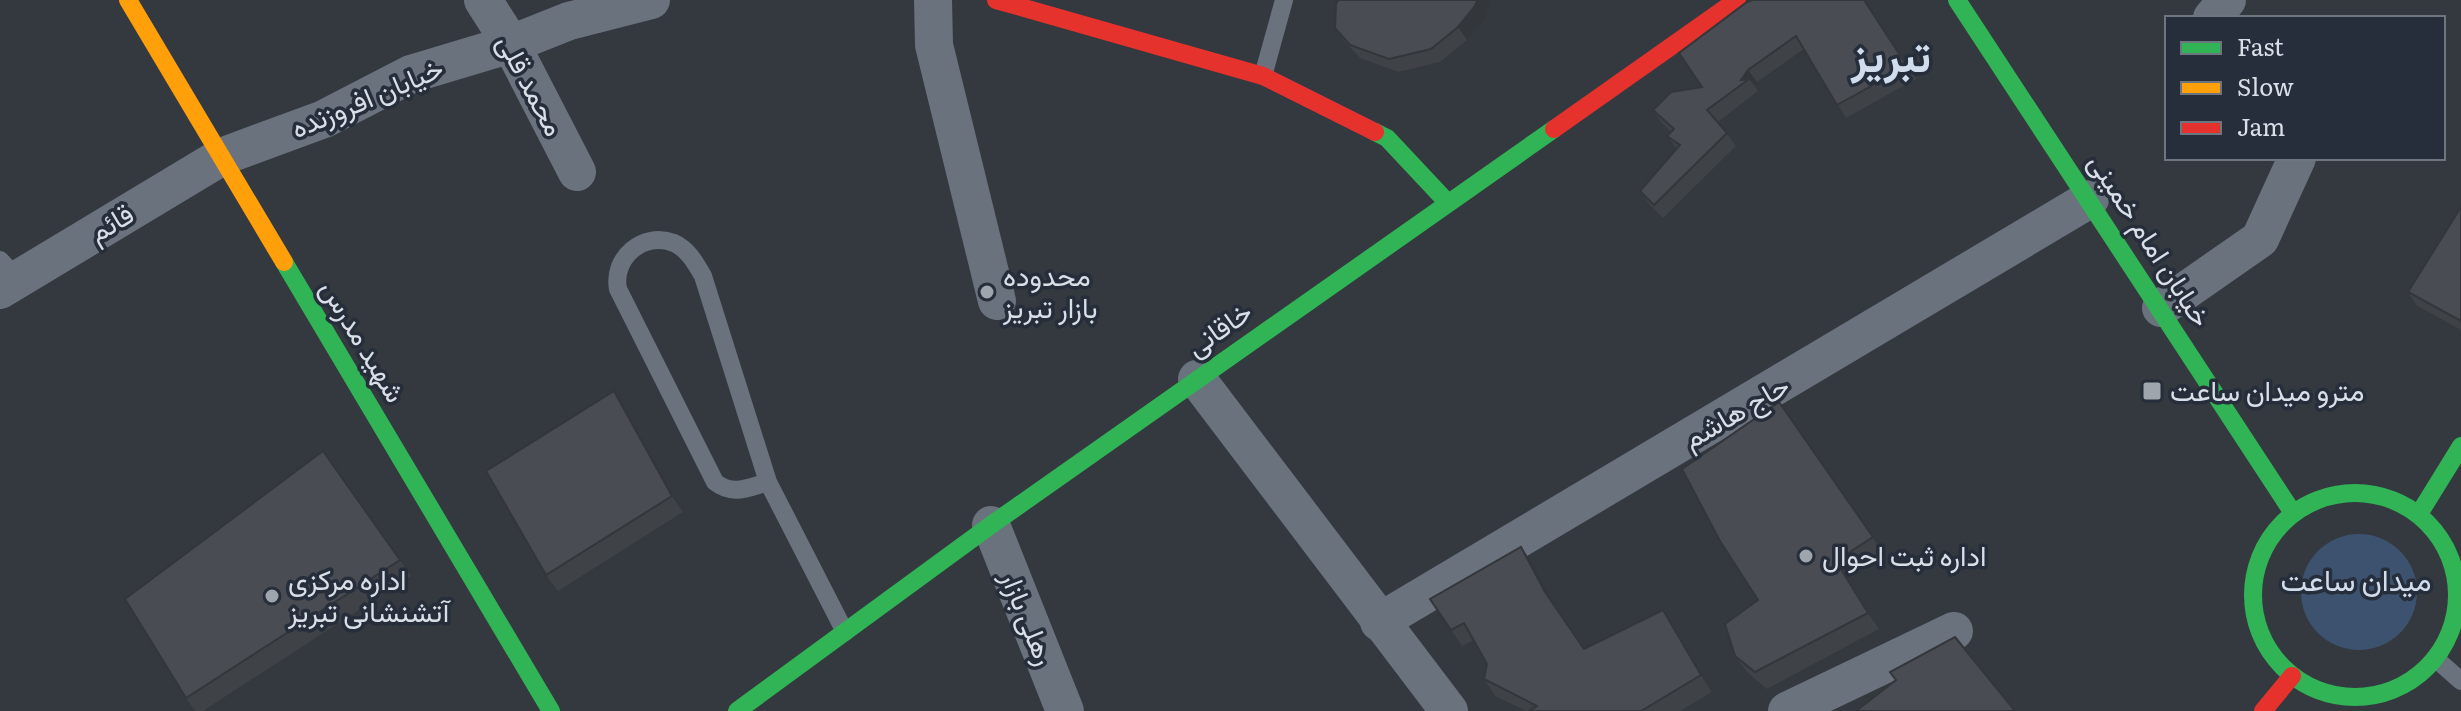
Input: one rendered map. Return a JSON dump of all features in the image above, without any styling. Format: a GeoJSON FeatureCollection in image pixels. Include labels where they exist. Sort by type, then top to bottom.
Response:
{"type":"FeatureCollection","features":[{"type":"Feature","properties":{"kind":"main road","name":"شهید مدرس"},"geometry":{"type":"LineString","coordinates":[[128,0],[551,711]]}},
{"type":"Feature","properties":{"kind":"main road"},"geometry":{"type":"LineString","coordinates":[[996,0],[1263,76],[1387,138],[1447,202]]}},
{"type":"Feature","properties":{"kind":"main road","name":"خاقانی"},"geometry":{"type":"LineString","coordinates":[[737,711],[991,525],[1737,0]]}},
{"type":"Feature","properties":{"kind":"main road","name":"خیابان امام خمینی"},"geometry":{"type":"LineString","coordinates":[[1957,0],[2293,513]]}},
{"type":"Feature","properties":{"kind":"main road"},"geometry":{"type":"LineString","coordinates":[[2419,514],[2461,446]]}},
{"type":"Feature","properties":{"kind":"main road"},"geometry":{"type":"LineString","coordinates":[[2343,493],[2370,493],[2395,501],[2419,514],[2437,533],[2454,570],[2457,610],[2455,640],[2417,677],[2394,690],[2368,697],[2341,697],[2315,689],[2292,676],[2273,657],[2260,633],[2253,607],[2253,580],[2261,554],[2275,532],[2293,513],[2317,500],[2343,493]]}},
{"type":"Feature","properties":{"kind":"main road"},"geometry":{"type":"LineString","coordinates":[[2263,711],[2292,676]]}},
{"type":"Feature","properties":{"kind":"street","name":"محمد قلی"},"geometry":{"type":"LineString","coordinates":[[483,0],[511,44],[577,172]]}},
{"type":"Feature","properties":{"kind":"street","name":"خیابان افروزنده"},"geometry":{"type":"LineString","coordinates":[[221,157],[324,119],[411,74],[511,44],[569,21],[651,0]]}},
{"type":"Feature","properties":{"kind":"street"},"geometry":{"type":"LineString","coordinates":[[933,0],[934,45],[997,301]]}},
{"type":"Feature","properties":{"kind":"street"},"geometry":{"type":"LineString","coordinates":[[2214,16],[2227,0]]}},
{"type":"Feature","properties":{"kind":"street","name":"قائم"},"geometry":{"type":"LineString","coordinates":[[6,277],[221,157]]}},
{"type":"Feature","properties":{"kind":"street"},"geometry":{"type":"LineString","coordinates":[[2161,308],[2260,239],[2296,160]]}},
{"type":"Feature","properties":{"kind":"street","name":"حاج هاشم"},"geometry":{"type":"LineString","coordinates":[[1379,622],[2090,199]]}},
{"type":"Feature","properties":{"kind":"street"},"geometry":{"type":"LineString","coordinates":[[1197,379],[1449,711]]}},
{"type":"Feature","properties":{"kind":"street","name":"رهلی بازار"},"geometry":{"type":"LineString","coordinates":[[991,525],[1065,711]]}},
{"type":"Feature","properties":{"kind":"street"},"geometry":{"type":"LineString","coordinates":[[1787,711],[1954,631]]}},
{"type":"Feature","properties":{"kind":"lane"},"geometry":{"type":"LineString","coordinates":[[1263,76],[1284,0]]}},
{"type":"Feature","properties":{"kind":"lane"},"geometry":{"type":"LineString","coordinates":[[768,482],[735,492],[726,491],[715,482],[618,289],[616,272],[622,258],[635,247],[657,241],[675,244],[689,254],[703,276],[768,482],[845,632]]}},
{"type":"Feature","properties":{"kind":"lane"},"geometry":{"type":"LineString","coordinates":[[2436,659],[2461,681]]}},
{"type":"Feature","properties":{"kind":"shaded area"},"geometry":{"type":"Polygon","coordinates":[[[2359,534],[2381,538],[2400,551],[2413,570],[2417,592],[2413,614],[2400,633],[2381,646],[2359,650],[2337,646],[2318,633],[2305,614],[2301,592],[2305,570],[2318,551],[2337,538],[2359,534]]]}},
{"type":"Feature","properties":{"kind":"building"},"geometry":{"type":"Polygon","coordinates":[[[1338,0],[1477,0],[1458,27],[1431,49],[1389,59],[1350,45],[1335,28],[1338,0]]]}},
{"type":"Feature","properties":{"kind":"building"},"geometry":{"type":"Polygon","coordinates":[[[1753,0],[1864,0],[1907,66],[1837,105],[1796,36],[1748,70],[1741,80],[1749,79],[1707,110],[1727,133],[1654,205],[1640,191],[1680,145],[1667,136],[1674,129],[1653,110],[1671,92],[1702,87],[1679,53],[1753,0]]]}},
{"type":"Feature","properties":{"kind":"building"},"geometry":{"type":"Polygon","coordinates":[[[2461,207],[2461,321],[2408,292],[2461,207]]]}},
{"type":"Feature","properties":{"kind":"building"},"geometry":{"type":"Polygon","coordinates":[[[614,391],[672,496],[546,575],[486,471],[614,391]]]}},
{"type":"Feature","properties":{"kind":"building","name":"اداره ثبت احوال"},"geometry":{"type":"Polygon","coordinates":[[[1779,402],[1873,537],[1836,561],[1868,613],[1755,672],[1735,656],[1725,624],[1758,600],[1720,541],[1682,469],[1779,402]]]}},
{"type":"Feature","properties":{"kind":"building","name":"اداره مرکزی آتشنشانی تبریز"},"geometry":{"type":"Polygon","coordinates":[[[323,451],[400,560],[186,698],[125,599],[323,451]]]}},
{"type":"Feature","properties":{"kind":"building"},"geometry":{"type":"Polygon","coordinates":[[[1521,547],[1545,592],[1584,649],[1663,610],[1701,675],[1641,711],[1529,711],[1537,706],[1484,679],[1487,664],[1464,623],[1451,630],[1430,599],[1521,547]]]}},
{"type":"Feature","properties":{"kind":"building"},"geometry":{"type":"Polygon","coordinates":[[[1955,637],[2015,711],[1856,711],[1896,680],[1890,672],[1955,637]]]}},
{"type":"Feature","properties":{"kind":"traffic: fast"},"geometry":{"type":"LineString","coordinates":[[1957,0],[2293,513]]}},
{"type":"Feature","properties":{"kind":"traffic: fast"},"geometry":{"type":"LineString","coordinates":[[737,711],[991,525],[1554,129]]}},
{"type":"Feature","properties":{"kind":"traffic: fast"},"geometry":{"type":"LineString","coordinates":[[1375,132],[1387,138],[1447,202]]}},
{"type":"Feature","properties":{"kind":"traffic: fast"},"geometry":{"type":"LineString","coordinates":[[284,262],[551,711]]}},
{"type":"Feature","properties":{"kind":"traffic: fast"},"geometry":{"type":"LineString","coordinates":[[2419,514],[2461,446]]}},
{"type":"Feature","properties":{"kind":"traffic: fast"},"geometry":{"type":"LineString","coordinates":[[2355,493],[2394,501],[2412,510],[2427,523],[2440,538],[2449,556],[2457,595],[2449,634],[2440,652],[2427,667],[2412,680],[2394,689],[2355,697],[2316,689],[2298,680],[2283,667],[2270,652],[2261,634],[2253,595],[2261,556],[2270,538],[2283,523],[2298,510],[2316,501],[2355,493]]}},
{"type":"Feature","properties":{"kind":"traffic: slow"},"geometry":{"type":"LineString","coordinates":[[128,0],[284,262]]}},
{"type":"Feature","properties":{"kind":"traffic: jam"},"geometry":{"type":"LineString","coordinates":[[996,0],[1263,76],[1375,132]]}},
{"type":"Feature","properties":{"kind":"traffic: jam"},"geometry":{"type":"LineString","coordinates":[[1554,129],[1737,0]]}},
{"type":"Feature","properties":{"kind":"traffic: jam"},"geometry":{"type":"LineString","coordinates":[[2263,711],[2292,676]]}},
{"type":"Feature","properties":{"kind":"place","name":"محدوده بازار تبریز"},"geometry":{"type":"Point","coordinates":[987,292]}},
{"type":"Feature","properties":{"kind":"place","name":"مترو میدان ساعت"},"geometry":{"type":"Point","coordinates":[2152,391]}},
{"type":"Feature","properties":{"kind":"place","name":"اداره ثبت احوال"},"geometry":{"type":"Point","coordinates":[1806,556]}},
{"type":"Feature","properties":{"kind":"place","name":"اداره مرکزی آتشنشانی تبریز"},"geometry":{"type":"Point","coordinates":[272,596]}},
{"type":"Feature","properties":{"kind":"district","name":"تبریز"},"geometry":{"type":"Point","coordinates":[1891,57]}},
{"type":"Feature","properties":{"kind":"district","name":"میدان ساعت"},"geometry":{"type":"Point","coordinates":[2356,581]}}]}
